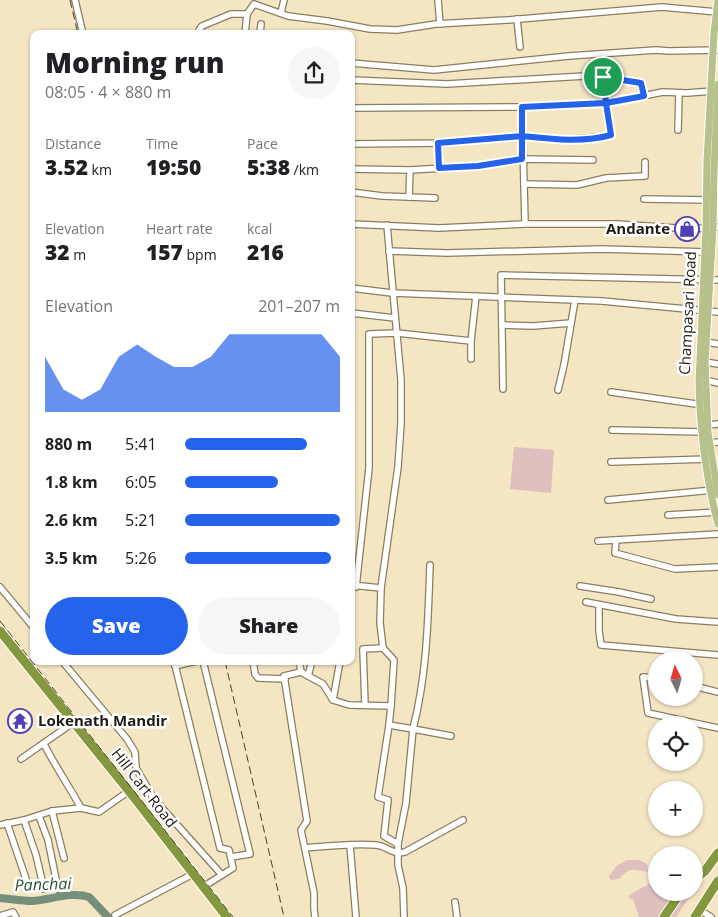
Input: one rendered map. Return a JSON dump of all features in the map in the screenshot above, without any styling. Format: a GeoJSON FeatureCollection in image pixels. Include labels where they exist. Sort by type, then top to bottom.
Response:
{"type":"FeatureCollection","features":[{"type":"Feature","properties":{"kind":"highway","name":"Hill Cart Road"},"geometry":{"type":"LineString","coordinates":[[0,630],[130,791],[227,917]]}},
{"type":"Feature","properties":{"kind":"highway"},"geometry":{"type":"LineString","coordinates":[[703,873],[718,853]]}},
{"type":"Feature","properties":{"kind":"highway"},"geometry":{"type":"LineString","coordinates":[[697,913],[718,881]]}},
{"type":"Feature","properties":{"kind":"highway"},"geometry":{"type":"LineString","coordinates":[[664,917],[675,901]]}},
{"type":"Feature","properties":{"kind":"main road","name":"Champasari Road"},"geometry":{"type":"LineString","coordinates":[[715,492],[702,405],[699,362],[705,311],[708,252],[712,227],[709,200],[718,0]]}},
{"type":"Feature","properties":{"kind":"main road","name":"Champasari Road"},"geometry":{"type":"LineString","coordinates":[[709,200],[718,102],[715,90],[718,84]]}},
{"type":"Feature","properties":{"kind":"main road","name":"Champasari Road"},"geometry":{"type":"LineString","coordinates":[[702,405],[705,380],[705,311]]}},
{"type":"Feature","properties":{"kind":"main road","name":"Champasari Road"},"geometry":{"type":"LineString","coordinates":[[706,429],[710,442],[709,459],[716,475],[715,492],[718,524]]}},
{"type":"Feature","properties":{"kind":"street"},"geometry":{"type":"LineString","coordinates":[[75,0],[82,30]]}},
{"type":"Feature","properties":{"kind":"street"},"geometry":{"type":"LineString","coordinates":[[281,13],[284,0]]}},
{"type":"Feature","properties":{"kind":"street"},"geometry":{"type":"LineString","coordinates":[[438,0],[440,24]]}},
{"type":"Feature","properties":{"kind":"street"},"geometry":{"type":"LineString","coordinates":[[245,30],[247,14],[254,4],[288,16],[327,21],[370,30],[397,30],[440,24],[516,20],[662,7],[717,16]]}},
{"type":"Feature","properties":{"kind":"street"},"geometry":{"type":"LineString","coordinates":[[199,30],[202,26],[231,14],[247,14]]}},
{"type":"Feature","properties":{"kind":"street"},"geometry":{"type":"LineString","coordinates":[[516,20],[520,47]]}},
{"type":"Feature","properties":{"kind":"street"},"geometry":{"type":"LineString","coordinates":[[260,30],[261,24]]}},
{"type":"Feature","properties":{"kind":"street"},"geometry":{"type":"LineString","coordinates":[[355,63],[434,70],[656,50],[716,50]]}},
{"type":"Feature","properties":{"kind":"street"},"geometry":{"type":"LineString","coordinates":[[355,144],[438,143],[522,136],[560,140],[611,135],[603,77],[604,54]]}},
{"type":"Feature","properties":{"kind":"street"},"geometry":{"type":"LineString","coordinates":[[355,80],[447,84],[603,77],[641,83],[644,96]]}},
{"type":"Feature","properties":{"kind":"street"},"geometry":{"type":"LineString","coordinates":[[355,108],[522,107],[606,103],[663,92],[715,90]]}},
{"type":"Feature","properties":{"kind":"street"},"geometry":{"type":"LineString","coordinates":[[678,130],[679,92]]}},
{"type":"Feature","properties":{"kind":"street"},"geometry":{"type":"LineString","coordinates":[[522,107],[525,224]]}},
{"type":"Feature","properties":{"kind":"street"},"geometry":{"type":"LineString","coordinates":[[438,143],[439,168]]}},
{"type":"Feature","properties":{"kind":"street"},"geometry":{"type":"LineString","coordinates":[[355,169],[410,170],[478,166],[522,159],[592,160]]}},
{"type":"Feature","properties":{"kind":"street"},"geometry":{"type":"LineString","coordinates":[[524,184],[577,185],[606,178],[645,176],[645,162]]}},
{"type":"Feature","properties":{"kind":"street"},"geometry":{"type":"LineString","coordinates":[[409,197],[410,170]]}},
{"type":"Feature","properties":{"kind":"street"},"geometry":{"type":"LineString","coordinates":[[355,192],[435,198]]}},
{"type":"Feature","properties":{"kind":"street"},"geometry":{"type":"LineString","coordinates":[[644,199],[709,200]]}},
{"type":"Feature","properties":{"kind":"street"},"geometry":{"type":"LineString","coordinates":[[355,224],[439,228],[525,224],[617,224],[690,229],[712,227]]}},
{"type":"Feature","properties":{"kind":"street"},"geometry":{"type":"LineString","coordinates":[[387,225],[401,380],[401,423],[398,467],[381,588],[380,622],[383,648],[394,660],[389,725],[378,797],[388,800],[384,836],[398,844]]}},
{"type":"Feature","properties":{"kind":"street"},"geometry":{"type":"LineString","coordinates":[[389,251],[447,253],[601,249],[708,252]]}},
{"type":"Feature","properties":{"kind":"street"},"geometry":{"type":"LineString","coordinates":[[503,390],[501,275],[718,280]]}},
{"type":"Feature","properties":{"kind":"street"},"geometry":{"type":"LineString","coordinates":[[355,288],[392,293],[602,301],[718,312]]}},
{"type":"Feature","properties":{"kind":"street"},"geometry":{"type":"LineString","coordinates":[[471,359],[476,297]]}},
{"type":"Feature","properties":{"kind":"street"},"geometry":{"type":"LineString","coordinates":[[558,390],[575,300]]}},
{"type":"Feature","properties":{"kind":"street"},"geometry":{"type":"LineString","coordinates":[[355,313],[395,318]]}},
{"type":"Feature","properties":{"kind":"street"},"geometry":{"type":"LineString","coordinates":[[502,325],[533,326],[571,323]]}},
{"type":"Feature","properties":{"kind":"street"},"geometry":{"type":"LineString","coordinates":[[355,578],[369,468],[369,334],[397,333],[471,342]]}},
{"type":"Feature","properties":{"kind":"street"},"geometry":{"type":"LineString","coordinates":[[706,342],[718,344]]}},
{"type":"Feature","properties":{"kind":"street"},"geometry":{"type":"LineString","coordinates":[[705,362],[718,364]]}},
{"type":"Feature","properties":{"kind":"street"},"geometry":{"type":"LineString","coordinates":[[705,380],[718,383]]}},
{"type":"Feature","properties":{"kind":"street"},"geometry":{"type":"LineString","coordinates":[[611,392],[702,405]]}},
{"type":"Feature","properties":{"kind":"street"},"geometry":{"type":"LineString","coordinates":[[612,430],[706,429],[718,424]]}},
{"type":"Feature","properties":{"kind":"street"},"geometry":{"type":"LineString","coordinates":[[710,442],[718,442]]}},
{"type":"Feature","properties":{"kind":"street"},"geometry":{"type":"LineString","coordinates":[[611,462],[709,459]]}},
{"type":"Feature","properties":{"kind":"street"},"geometry":{"type":"LineString","coordinates":[[608,500],[715,492]]}},
{"type":"Feature","properties":{"kind":"street"},"geometry":{"type":"LineString","coordinates":[[668,515],[716,512]]}},
{"type":"Feature","properties":{"kind":"street"},"geometry":{"type":"LineString","coordinates":[[598,541],[718,534]]}},
{"type":"Feature","properties":{"kind":"street"},"geometry":{"type":"LineString","coordinates":[[616,540],[615,553],[676,569],[718,567]]}},
{"type":"Feature","properties":{"kind":"street"},"geometry":{"type":"LineString","coordinates":[[404,917],[403,888],[398,865],[398,844],[406,803],[413,729],[420,702],[426,663],[430,565]]}},
{"type":"Feature","properties":{"kind":"street"},"geometry":{"type":"LineString","coordinates":[[355,586],[381,588]]}},
{"type":"Feature","properties":{"kind":"street"},"geometry":{"type":"LineString","coordinates":[[580,586],[651,599]]}},
{"type":"Feature","properties":{"kind":"street"},"geometry":{"type":"LineString","coordinates":[[0,587],[30,623]]}},
{"type":"Feature","properties":{"kind":"street"},"geometry":{"type":"LineString","coordinates":[[586,602],[676,619],[718,622]]}},
{"type":"Feature","properties":{"kind":"street"},"geometry":{"type":"LineString","coordinates":[[599,605],[600,645],[718,655]]}},
{"type":"Feature","properties":{"kind":"street"},"geometry":{"type":"LineString","coordinates":[[365,705],[363,649],[383,648]]}},
{"type":"Feature","properties":{"kind":"street"},"geometry":{"type":"LineString","coordinates":[[65,665],[127,739],[135,752],[136,768],[154,798],[222,875]]}},
{"type":"Feature","properties":{"kind":"street"},"geometry":{"type":"LineString","coordinates":[[174,665],[220,848],[229,850],[233,868],[203,887]]}},
{"type":"Feature","properties":{"kind":"street"},"geometry":{"type":"LineString","coordinates":[[204,665],[250,854],[231,857]]}},
{"type":"Feature","properties":{"kind":"street"},"geometry":{"type":"LineString","coordinates":[[254,665],[255,674],[258,678],[285,680]]}},
{"type":"Feature","properties":{"kind":"street"},"geometry":{"type":"LineString","coordinates":[[299,665],[300,672]]}},
{"type":"Feature","properties":{"kind":"street"},"geometry":{"type":"LineString","coordinates":[[308,676],[311,665]]}},
{"type":"Feature","properties":{"kind":"street"},"geometry":{"type":"LineString","coordinates":[[333,700],[339,665]]}},
{"type":"Feature","properties":{"kind":"street"},"geometry":{"type":"LineString","coordinates":[[315,917],[314,893],[301,830],[307,822],[284,676],[300,672],[324,684],[333,700],[349,705],[391,706]]}},
{"type":"Feature","properties":{"kind":"street"},"geometry":{"type":"LineString","coordinates":[[648,677],[643,677],[648,713],[718,728]]}},
{"type":"Feature","properties":{"kind":"street"},"geometry":{"type":"LineString","coordinates":[[703,688],[718,692]]}},
{"type":"Feature","properties":{"kind":"street"},"geometry":{"type":"LineString","coordinates":[[20,759],[74,722]]}},
{"type":"Feature","properties":{"kind":"street"},"geometry":{"type":"LineString","coordinates":[[389,725],[451,736]]}},
{"type":"Feature","properties":{"kind":"street"},"geometry":{"type":"LineString","coordinates":[[44,744],[56,766],[68,782],[81,808]]}},
{"type":"Feature","properties":{"kind":"street"},"geometry":{"type":"LineString","coordinates":[[0,825],[52,812],[81,808],[99,812],[130,791]]}},
{"type":"Feature","properties":{"kind":"street"},"geometry":{"type":"LineString","coordinates":[[52,812],[64,858]]}},
{"type":"Feature","properties":{"kind":"street"},"geometry":{"type":"LineString","coordinates":[[39,816],[48,840],[58,889]]}},
{"type":"Feature","properties":{"kind":"street"},"geometry":{"type":"LineString","coordinates":[[24,820],[36,855],[44,889]]}},
{"type":"Feature","properties":{"kind":"street"},"geometry":{"type":"LineString","coordinates":[[305,848],[378,845],[398,854],[463,820]]}},
{"type":"Feature","properties":{"kind":"street"},"geometry":{"type":"LineString","coordinates":[[7,823],[26,879]]}},
{"type":"Feature","properties":{"kind":"street"},"geometry":{"type":"LineString","coordinates":[[350,845],[356,917]]}},
{"type":"Feature","properties":{"kind":"street"},"geometry":{"type":"LineString","coordinates":[[115,915],[193,874]]}},
{"type":"Feature","properties":{"kind":"street"},"geometry":{"type":"LineString","coordinates":[[455,902],[457,917]]}},
{"type":"Feature","properties":{"kind":"street"},"geometry":{"type":"LineString","coordinates":[[0,916],[13,912],[16,917]]}},
{"type":"Feature","properties":{"kind":"street"},"geometry":{"type":"LineString","coordinates":[[697,913],[711,917]]}},
{"type":"Feature","properties":{"kind":"shaded area"},"geometry":{"type":"Polygon","coordinates":[[[514,447],[554,450],[551,493],[510,489],[514,447]]]}},
{"type":"Feature","properties":{"kind":"shaded area"},"geometry":{"type":"Polygon","coordinates":[[[628,860],[639,860],[647,864],[648,872],[632,870],[626,872],[619,879],[611,880],[609,877],[615,868],[628,860]]]}},
{"type":"Feature","properties":{"kind":"shaded area"},"geometry":{"type":"Polygon","coordinates":[[[648,884],[648,901],[687,901],[676,917],[639,917],[633,899],[629,898],[629,895],[648,884]]]}},
{"type":"Feature","properties":{"kind":"waterway","name":"Panchai"},"geometry":{"type":"LineString","coordinates":[[0,898],[32,901],[68,895],[82,895],[89,897],[108,917]]}},
{"type":"Feature","properties":{"kind":"railway"},"geometry":{"type":"LineString","coordinates":[[70,0],[77,30]]}},
{"type":"Feature","properties":{"kind":"railway"},"geometry":{"type":"LineString","coordinates":[[0,621],[30,659]]}},
{"type":"Feature","properties":{"kind":"railway"},"geometry":{"type":"LineString","coordinates":[[35,665],[233,917]]}},
{"type":"Feature","properties":{"kind":"railway"},"geometry":{"type":"LineString","coordinates":[[226,665],[284,917]]}},
{"type":"Feature","properties":{"kind":"place","name":"Andante"},"geometry":{"type":"Point","coordinates":[687,229]}},
{"type":"Feature","properties":{"kind":"place","name":"Lokenath Mandir"},"geometry":{"type":"Point","coordinates":[20,721]}},
{"type":"Feature","properties":{"kind":"route"},"geometry":{"type":"LineString","coordinates":[[603,77],[606,103],[522,107],[522,136],[438,143],[439,168],[478,166],[522,159],[522,136],[560,140],[611,135],[606,103],[644,96],[641,83],[603,77]]}}]}
